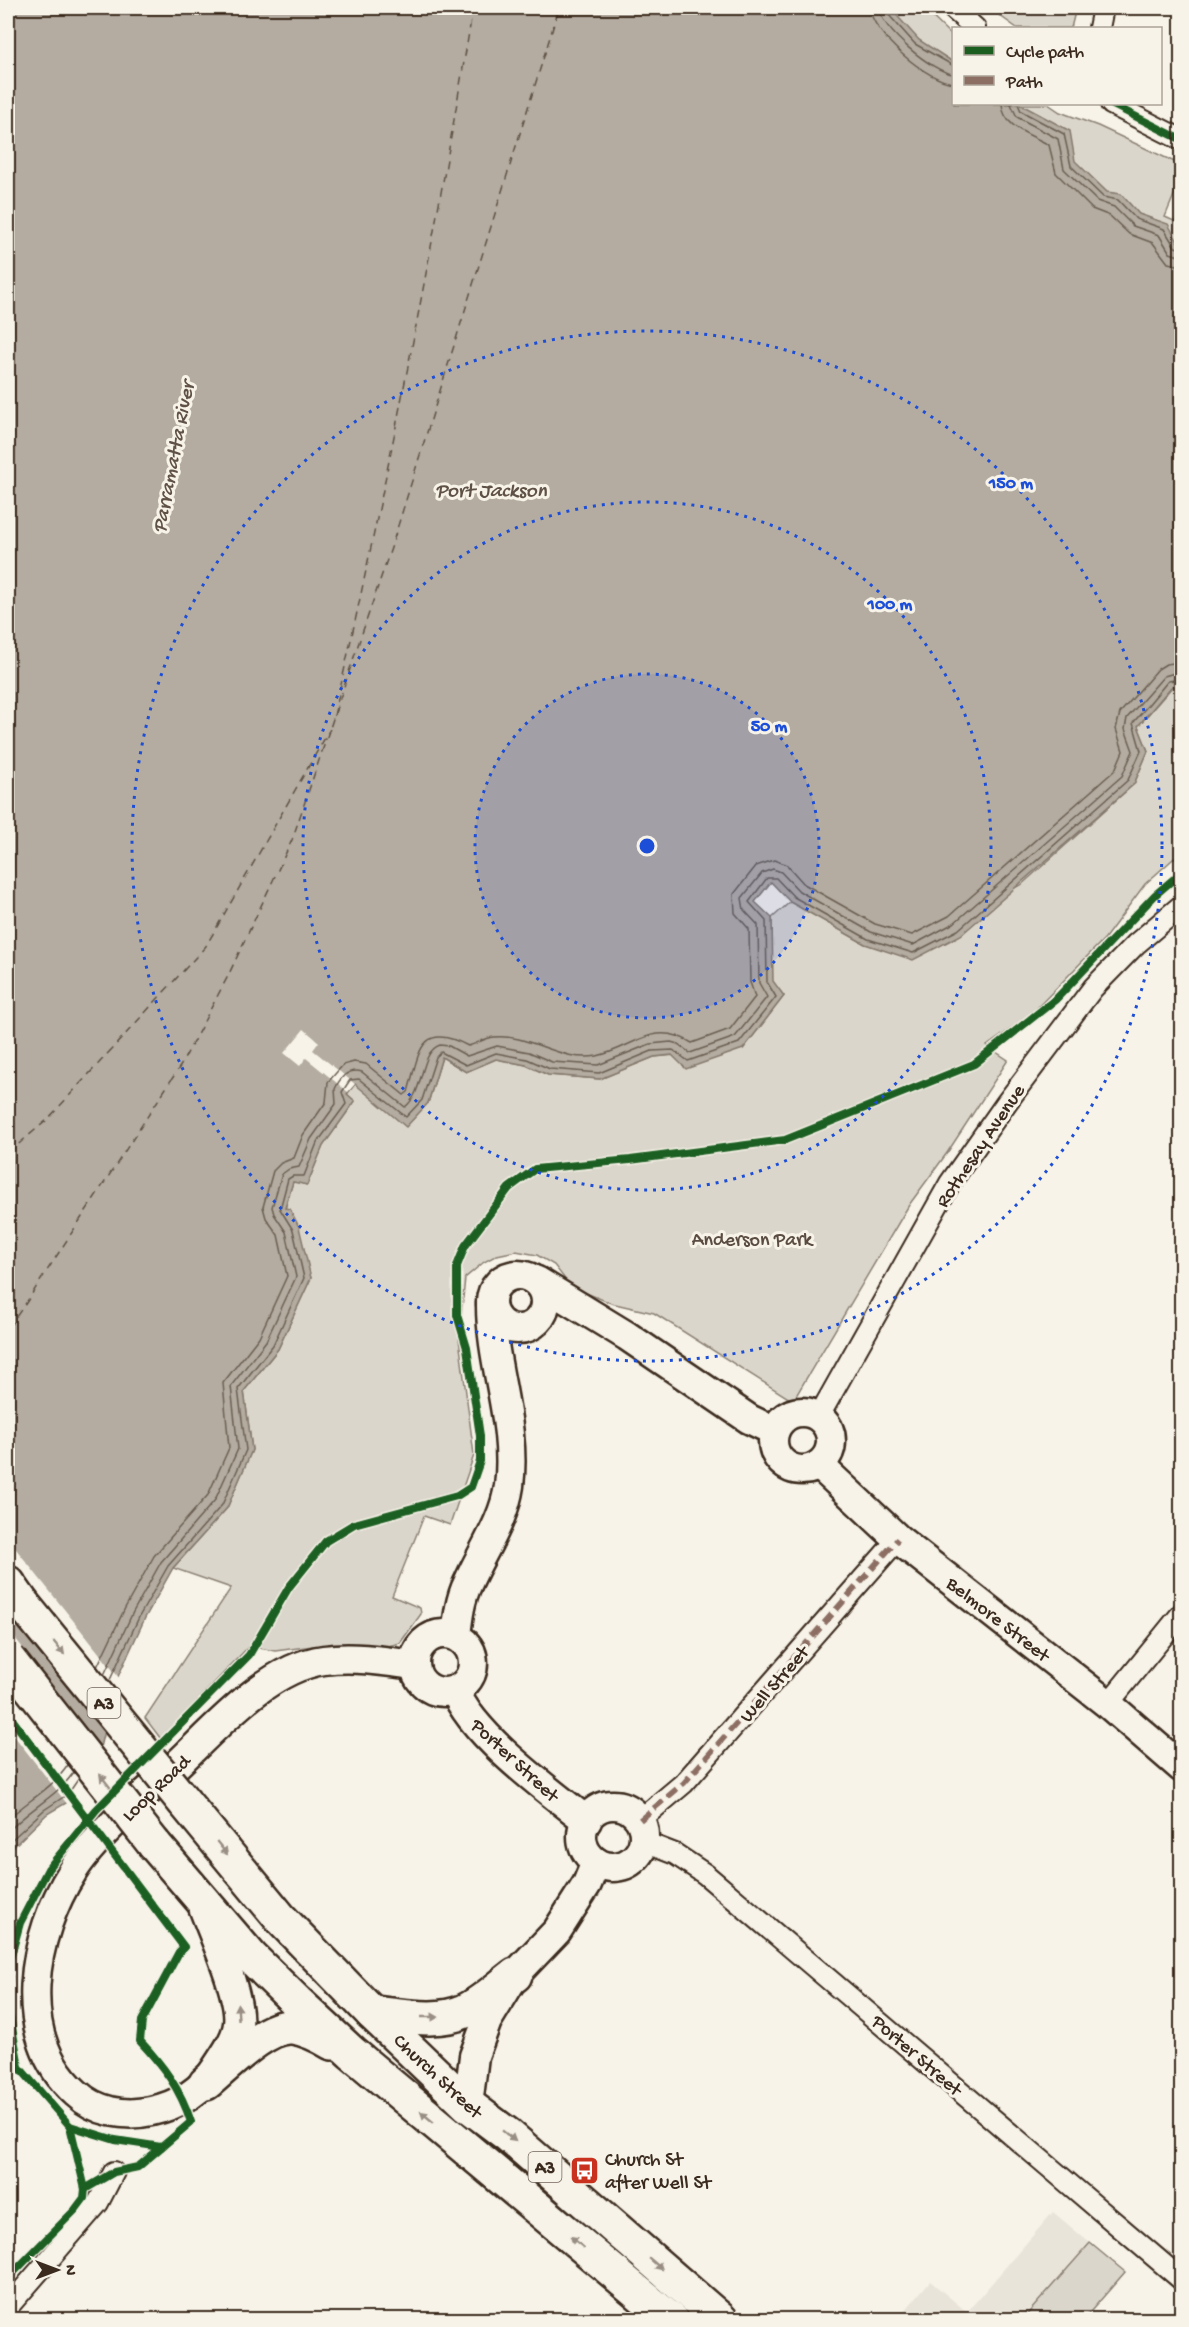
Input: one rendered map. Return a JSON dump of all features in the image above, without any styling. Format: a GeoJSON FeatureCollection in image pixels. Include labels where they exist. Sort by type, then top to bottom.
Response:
{"type":"FeatureCollection","features":[{"type":"Feature","properties":{"kind":"highway","name":"Church Street"},"geometry":{"type":"LineString","coordinates":[[8,1583],[281,1919],[372,2013],[468,2105],[508,2135],[721,2319]]}},
{"type":"Feature","properties":{"kind":"highway","name":"Church Street"},"geometry":{"type":"LineString","coordinates":[[8,1659],[154,1844],[251,1957],[352,2053],[671,2319]]}},
{"type":"Feature","properties":{"kind":"highway"},"geometry":{"type":"LineString","coordinates":[[372,2013],[428,2017],[451,2015],[473,2006],[515,1975]]}},
{"type":"Feature","properties":{"kind":"highway"},"geometry":{"type":"LineString","coordinates":[[206,2083],[263,2036],[281,2028],[313,2033],[352,2053]]}},
{"type":"Feature","properties":{"kind":"main road"},"geometry":{"type":"LineString","coordinates":[[456,1636],[466,1585],[498,1523],[508,1490],[510,1437],[503,1384],[492,1334],[491,1305],[495,1287],[510,1275],[519,1274],[537,1281],[600,1322],[627,1336],[749,1419],[774,1431]]}},
{"type":"Feature","properties":{"kind":"main road"},"geometry":{"type":"LineString","coordinates":[[503,1384],[516,1344],[546,1306],[542,1288],[537,1281]]}},
{"type":"Feature","properties":{"kind":"main road"},"geometry":{"type":"LineString","coordinates":[[491,1305],[493,1313],[505,1326],[513,1329],[534,1324],[600,1322]]}},
{"type":"Feature","properties":{"kind":"main road"},"geometry":{"type":"LineString","coordinates":[[793,1412],[811,1412],[819,1416],[830,1431],[831,1441],[825,1458],[819,1465],[801,1470],[784,1464],[773,1449],[774,1431],[778,1423],[793,1412]]}},
{"type":"Feature","properties":{"kind":"main road","name":"Belmore Street"},"geometry":{"type":"LineString","coordinates":[[819,1465],[898,1539],[1108,1704],[1182,1768]]}},
{"type":"Feature","properties":{"kind":"main road"},"geometry":{"type":"LineString","coordinates":[[445,1633],[456,1636],[470,1650],[473,1666],[468,1678],[456,1690],[436,1691],[424,1685],[414,1665],[416,1652],[427,1638],[445,1633]]}},
{"type":"Feature","properties":{"kind":"main road","name":"Loop Road"},"geometry":{"type":"LineString","coordinates":[[200,1899],[239,2010],[236,2034],[206,2083],[184,2100],[165,2108],[121,2113],[97,2107],[81,2098],[54,2070],[39,2031],[36,1984],[43,1937],[63,1886],[90,1850],[145,1794],[253,1694],[277,1676],[302,1664],[324,1660],[350,1658],[414,1665]]}},
{"type":"Feature","properties":{"kind":"main road","name":"Porter Street"},"geometry":{"type":"LineString","coordinates":[[456,1690],[460,1703],[480,1728],[586,1821]]}},
{"type":"Feature","properties":{"kind":"main road"},"geometry":{"type":"LineString","coordinates":[[612,1805],[628,1809],[642,1831],[638,1856],[626,1865],[610,1867],[596,1862],[584,1844],[586,1821],[598,1810],[612,1805]]}},
{"type":"Feature","properties":{"kind":"main road"},"geometry":{"type":"LineString","coordinates":[[468,2105],[474,2056],[480,2036],[515,1975],[557,1931],[582,1892],[596,1862]]}},
{"type":"Feature","properties":{"kind":"street"},"geometry":{"type":"LineString","coordinates":[[952,8],[974,27]]}},
{"type":"Feature","properties":{"kind":"street"},"geometry":{"type":"LineString","coordinates":[[1099,27],[1103,8]]}},
{"type":"Feature","properties":{"kind":"street"},"geometry":{"type":"LineString","coordinates":[[1114,105],[1182,140]]}},
{"type":"Feature","properties":{"kind":"street","name":"Rothesay Avenue"},"geometry":{"type":"LineString","coordinates":[[819,1416],[950,1183],[1007,1102],[1093,988],[1136,944],[1182,905]]}},
{"type":"Feature","properties":{"kind":"street","name":"Well Street"},"geometry":{"type":"LineString","coordinates":[[642,1831],[898,1539]]}},
{"type":"Feature","properties":{"kind":"street"},"geometry":{"type":"LineString","coordinates":[[1108,1704],[1182,1613]]}},
{"type":"Feature","properties":{"kind":"street","name":"Porter Street"},"geometry":{"type":"LineString","coordinates":[[642,1831],[705,1874],[1182,2280]]}},
{"type":"Feature","properties":{"kind":"street"},"geometry":{"type":"LineString","coordinates":[[8,2307],[98,2203],[114,2172]]}},
{"type":"Feature","properties":{"kind":"shaded area"},"geometry":{"type":"Polygon","coordinates":[[[1053,2212],[1090,2243],[1023,2319],[898,2319],[930,2281],[967,2312],[1053,2212]]]}},
{"type":"Feature","properties":{"kind":"green space"},"geometry":{"type":"Polygon","coordinates":[[[875,8],[923,8],[952,36],[952,77],[875,8]]]}},
{"type":"Feature","properties":{"kind":"green space"},"geometry":{"type":"Polygon","coordinates":[[[989,8],[1076,8],[1071,27],[1016,27],[989,8]]]}},
{"type":"Feature","properties":{"kind":"green space"},"geometry":{"type":"Polygon","coordinates":[[[985,105],[1050,105],[1060,112],[1098,126],[1181,165],[1181,178],[1165,217],[1181,224],[1181,309],[985,105]]]}},
{"type":"Feature","properties":{"kind":"green space","name":"Anderson Park"},"geometry":{"type":"Polygon","coordinates":[[[1181,684],[1181,852],[1145,884],[1105,938],[1031,1014],[987,1046],[1008,1060],[947,1153],[909,1205],[793,1401],[654,1313],[611,1303],[571,1287],[554,1265],[537,1255],[516,1251],[497,1255],[484,1262],[465,1278],[459,1339],[474,1455],[450,1525],[424,1516],[392,1596],[420,1608],[421,1614],[400,1643],[384,1647],[313,1646],[275,1651],[249,1646],[161,1739],[145,1718],[231,1588],[173,1568],[227,1508],[252,1450],[244,1391],[278,1349],[311,1278],[285,1209],[293,1181],[307,1185],[323,1146],[355,1101],[347,1094],[355,1084],[428,1103],[442,1057],[466,1072],[496,1059],[526,1065],[548,1075],[600,1079],[654,1057],[743,1049],[784,996],[772,981],[772,918],[790,902],[865,944],[1021,885],[1134,784],[1148,751],[1138,726],[1173,686],[1181,684]]]}},
{"type":"Feature","properties":{"kind":"green space"},"geometry":{"type":"Polygon","coordinates":[[[1090,2243],[1125,2272],[1084,2319],[1023,2319],[1090,2243]]]}},
{"type":"Feature","properties":{"kind":"water","name":"Port Jackson"},"geometry":{"type":"Polygon","coordinates":[[[8,8],[890,8],[919,40],[952,61],[952,105],[1022,105],[1070,131],[1075,161],[1107,192],[1121,194],[1139,214],[1168,224],[1181,247],[1181,684],[1172,686],[1138,726],[1148,751],[1134,784],[961,935],[913,960],[865,944],[790,902],[771,882],[755,902],[772,918],[773,981],[784,996],[743,1049],[686,1069],[672,1055],[654,1057],[600,1079],[548,1075],[526,1065],[496,1059],[466,1072],[442,1057],[428,1103],[406,1127],[355,1084],[347,1094],[355,1101],[323,1146],[307,1185],[293,1182],[285,1208],[290,1209],[299,1227],[311,1278],[278,1349],[244,1391],[252,1450],[227,1508],[173,1568],[145,1618],[116,1681],[96,1764],[73,1799],[47,1814],[8,1852],[8,8]]]}},
{"type":"Feature","properties":{"kind":"pier"},"geometry":{"type":"Polygon","coordinates":[[[304,1029],[319,1042],[313,1050],[355,1084],[348,1092],[306,1058],[300,1066],[284,1053],[304,1029]]]}},
{"type":"Feature","properties":{"kind":"pier"},"geometry":{"type":"Polygon","coordinates":[[[8,1539],[120,1679],[107,1731],[8,1606],[8,1539]]]}},
{"type":"Feature","properties":{"kind":"pier"},"geometry":{"type":"Polygon","coordinates":[[[8,1629],[103,1749],[98,1765],[75,1801],[68,1805],[8,1728],[8,1629]]]}},
{"type":"Feature","properties":{"kind":"ferry route"},"geometry":{"type":"LineString","coordinates":[[334,716],[409,363],[473,8]]}},
{"type":"Feature","properties":{"kind":"ferry route"},"geometry":{"type":"LineString","coordinates":[[8,1328],[181,1065],[228,976],[292,840],[392,545],[559,8]]}},
{"type":"Feature","properties":{"kind":"ferry route"},"geometry":{"type":"LineString","coordinates":[[8,1153],[47,1120],[206,946],[330,729]]}},
{"type":"Feature","properties":{"kind":"marked path"},"geometry":{"type":"LineString","coordinates":[[640,1820],[684,1783],[898,1539]]}},
{"type":"Feature","properties":{"kind":"cycle path"},"geometry":{"type":"LineString","coordinates":[[1113,105],[1182,140]]}},
{"type":"Feature","properties":{"kind":"cycle path"},"geometry":{"type":"LineString","coordinates":[[8,1985],[10,1959],[20,1923],[48,1869],[96,1810],[249,1655],[289,1587],[326,1541],[354,1524],[457,1496],[471,1487],[480,1461],[480,1436],[467,1348],[457,1315],[457,1266],[465,1246],[509,1188],[535,1169],[630,1160],[785,1140],[974,1064],[1056,999],[1155,895],[1182,872]]}},
{"type":"Feature","properties":{"kind":"cycle path"},"geometry":{"type":"LineString","coordinates":[[8,1714],[184,1947],[179,1952],[142,2021],[140,2041],[170,2078],[191,2122],[138,2167],[114,2172],[85,2189]]}},
{"type":"Feature","properties":{"kind":"cycle path"},"geometry":{"type":"LineString","coordinates":[[8,2005],[19,2067],[70,2126],[85,2189],[84,2198],[75,2210],[8,2278]]}},
{"type":"Feature","properties":{"kind":"cycle path"},"geometry":{"type":"LineString","coordinates":[[70,2126],[115,2140],[161,2147]]}},
{"type":"Feature","properties":{"kind":"place","name":"Church St after Well St"},"geometry":{"type":"Point","coordinates":[584,2170]}},
{"type":"Feature","properties":{"kind":"water label","name":"Parramatta River"},"geometry":{"type":"Point","coordinates":[172,457]}}]}
